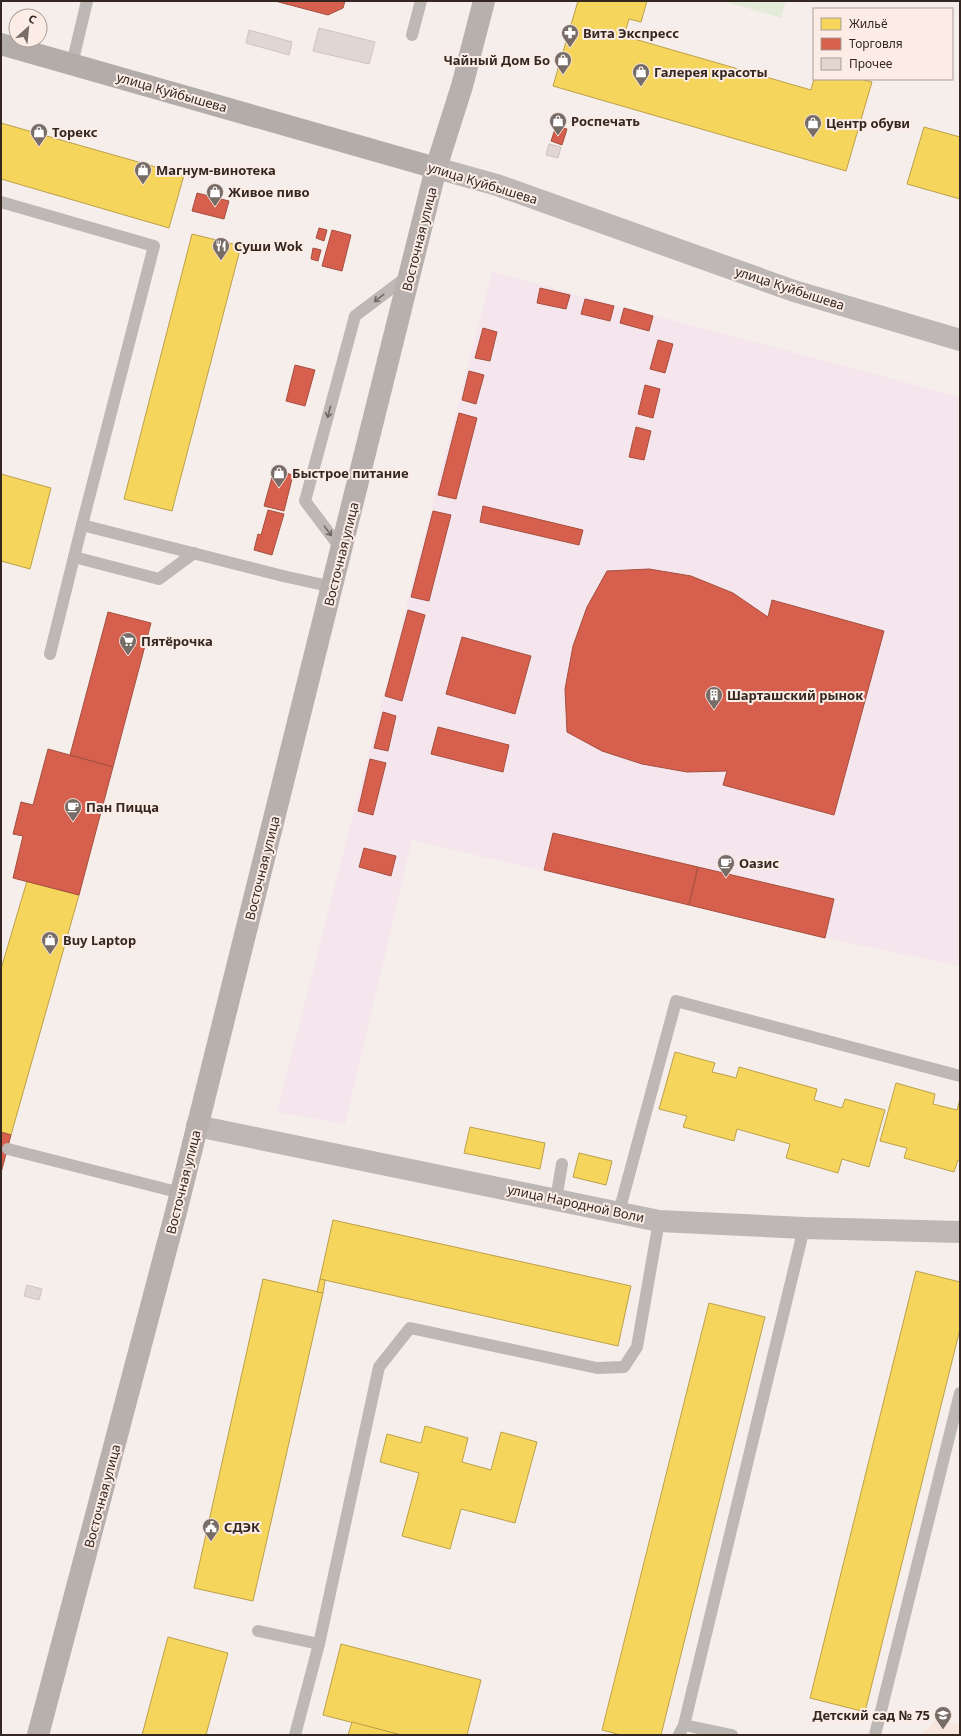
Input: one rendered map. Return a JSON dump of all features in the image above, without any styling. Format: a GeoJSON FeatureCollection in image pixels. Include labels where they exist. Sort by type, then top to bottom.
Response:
{"type":"FeatureCollection","features":[{"type":"Feature","properties":{"kind":"main road","name":"Восточная улица"},"geometry":{"type":"LineString","coordinates":[[38,1735],[181,1193],[333,587],[436,168],[462,86],[484,1]]}},
{"type":"Feature","properties":{"kind":"main road","name":"улица Куйбышева"},"geometry":{"type":"LineString","coordinates":[[1,44],[436,168]]}},
{"type":"Feature","properties":{"kind":"street","name":"улица Куйбышева"},"geometry":{"type":"LineString","coordinates":[[436,168],[497,185],[794,291],[960,340]]}},
{"type":"Feature","properties":{"kind":"street","name":"улица Народной Воли"},"geometry":{"type":"LineString","coordinates":[[197,1126],[659,1221],[804,1228],[960,1232]]}},
{"type":"Feature","properties":{"kind":"lane"},"geometry":{"type":"LineString","coordinates":[[72,64],[87,1]]}},
{"type":"Feature","properties":{"kind":"lane"},"geometry":{"type":"LineString","coordinates":[[412,34],[421,1]]}},
{"type":"Feature","properties":{"kind":"lane"},"geometry":{"type":"LineString","coordinates":[[1,202],[154,246],[50,654]]}},
{"type":"Feature","properties":{"kind":"lane"},"geometry":{"type":"LineString","coordinates":[[342,550],[305,500],[355,316],[410,274]]}},
{"type":"Feature","properties":{"kind":"lane"},"geometry":{"type":"LineString","coordinates":[[82,525],[283,576],[333,587]]}},
{"type":"Feature","properties":{"kind":"lane"},"geometry":{"type":"LineString","coordinates":[[74,557],[159,579],[194,553]]}},
{"type":"Feature","properties":{"kind":"lane"},"geometry":{"type":"LineString","coordinates":[[619,1212],[676,1001],[960,1076]]}},
{"type":"Feature","properties":{"kind":"lane"},"geometry":{"type":"LineString","coordinates":[[8,1149],[181,1193]]}},
{"type":"Feature","properties":{"kind":"lane"},"geometry":{"type":"LineString","coordinates":[[556,1199],[562,1164]]}},
{"type":"Feature","properties":{"kind":"lane"},"geometry":{"type":"LineString","coordinates":[[295,1735],[319,1644],[379,1368],[410,1328],[597,1368],[624,1367],[637,1347],[659,1221]]}},
{"type":"Feature","properties":{"kind":"lane"},"geometry":{"type":"LineString","coordinates":[[732,1735],[681,1730],[804,1228]]}},
{"type":"Feature","properties":{"kind":"lane"},"geometry":{"type":"LineString","coordinates":[[874,1735],[960,1393]]}},
{"type":"Feature","properties":{"kind":"lane"},"geometry":{"type":"LineString","coordinates":[[258,1631],[319,1644]]}},
{"type":"Feature","properties":{"kind":"shaded area","name":"Шарташский рынок"},"geometry":{"type":"Polygon","coordinates":[[[492,272],[960,397],[960,966],[825,938],[412,840],[345,1124],[277,1112],[492,272]]]}},
{"type":"Feature","properties":{"kind":"shaded area","name":"Детский сад № 75"},"geometry":{"type":"Polygon","coordinates":[[[936,1720],[960,1724],[960,1735],[921,1735],[936,1720]]]}},
{"type":"Feature","properties":{"kind":"green space"},"geometry":{"type":"Polygon","coordinates":[[[724,1],[786,1],[781,18],[724,1]]]}},
{"type":"Feature","properties":{"kind":"building: Жильё"},"geometry":{"type":"Polygon","coordinates":[[[578,1],[647,1],[641,22],[629,19],[624,36],[811,90],[814,80],[865,80],[872,82],[846,171],[553,86],[578,1]]]}},
{"type":"Feature","properties":{"kind":"building: Жильё"},"geometry":{"type":"Polygon","coordinates":[[[1,123],[184,175],[169,228],[1,179],[1,123]]]}},
{"type":"Feature","properties":{"kind":"building: Жильё"},"geometry":{"type":"Polygon","coordinates":[[[924,127],[960,137],[960,199],[907,184],[924,127]]]}},
{"type":"Feature","properties":{"kind":"building: Жильё"},"geometry":{"type":"Polygon","coordinates":[[[192,234],[241,246],[172,511],[124,499],[192,234]]]}},
{"type":"Feature","properties":{"kind":"building: Жильё"},"geometry":{"type":"Polygon","coordinates":[[[1,474],[51,488],[30,569],[1,561],[1,474]]]}},
{"type":"Feature","properties":{"kind":"building: Жильё"},"geometry":{"type":"Polygon","coordinates":[[[27,881],[79,895],[11,1135],[1,1132],[1,969],[27,881]]]}},
{"type":"Feature","properties":{"kind":"building: Жильё"},"geometry":{"type":"Polygon","coordinates":[[[675,1052],[715,1063],[712,1072],[736,1078],[739,1067],[817,1089],[814,1100],[842,1108],[845,1099],[885,1110],[869,1167],[842,1159],[838,1173],[786,1158],[790,1144],[737,1129],[734,1141],[683,1127],[687,1116],[659,1109],[675,1052]]]}},
{"type":"Feature","properties":{"kind":"building: Жильё"},"geometry":{"type":"Polygon","coordinates":[[[896,1083],[935,1094],[933,1104],[957,1110],[960,1099],[960,1161],[958,1160],[954,1172],[904,1158],[907,1148],[880,1141],[896,1083]]]}},
{"type":"Feature","properties":{"kind":"building: Жильё"},"geometry":{"type":"Polygon","coordinates":[[[470,1127],[545,1143],[540,1169],[464,1153],[470,1127]]]}},
{"type":"Feature","properties":{"kind":"building: Жильё"},"geometry":{"type":"Polygon","coordinates":[[[579,1153],[612,1161],[606,1185],[573,1177],[579,1153]]]}},
{"type":"Feature","properties":{"kind":"building: Жильё"},"geometry":{"type":"Polygon","coordinates":[[[333,1220],[631,1286],[618,1346],[320,1279],[333,1220]]]}},
{"type":"Feature","properties":{"kind":"building: Жильё"},"geometry":{"type":"Polygon","coordinates":[[[916,1271],[960,1282],[960,1329],[865,1712],[810,1698],[916,1271]]]}},
{"type":"Feature","properties":{"kind":"building: Жильё"},"geometry":{"type":"Polygon","coordinates":[[[263,1279],[323,1293],[253,1601],[194,1588],[263,1279]]]}},
{"type":"Feature","properties":{"kind":"building: Жильё"},"geometry":{"type":"Polygon","coordinates":[[[320,1279],[325,1280],[323,1293],[317,1292],[320,1279]]]}},
{"type":"Feature","properties":{"kind":"building: Жильё"},"geometry":{"type":"Polygon","coordinates":[[[709,1303],[765,1317],[661,1735],[621,1735],[602,1730],[709,1303]]]}},
{"type":"Feature","properties":{"kind":"building: Жильё"},"geometry":{"type":"Polygon","coordinates":[[[425,1426],[468,1438],[462,1462],[491,1470],[501,1432],[537,1442],[515,1523],[461,1509],[450,1549],[402,1536],[419,1473],[380,1462],[387,1434],[421,1443],[425,1426]]]}},
{"type":"Feature","properties":{"kind":"building: Жильё"},"geometry":{"type":"Polygon","coordinates":[[[168,1637],[228,1653],[206,1735],[142,1735],[168,1637]]]}},
{"type":"Feature","properties":{"kind":"building: Жильё"},"geometry":{"type":"Polygon","coordinates":[[[341,1644],[481,1680],[467,1735],[401,1735],[323,1715],[341,1644]]]}},
{"type":"Feature","properties":{"kind":"building: Жильё"},"geometry":{"type":"Polygon","coordinates":[[[352,1722],[401,1735],[348,1735],[352,1722]]]}},
{"type":"Feature","properties":{"kind":"building: Торговля"},"geometry":{"type":"Polygon","coordinates":[[[275,1],[345,1],[343,8],[328,15],[275,1]]]}},
{"type":"Feature","properties":{"kind":"building: Торговля"},"geometry":{"type":"Polygon","coordinates":[[[556,126],[567,129],[562,145],[551,141],[556,126]]]}},
{"type":"Feature","properties":{"kind":"building: Торговля"},"geometry":{"type":"Polygon","coordinates":[[[197,193],[229,201],[224,219],[192,211],[197,193]]]}},
{"type":"Feature","properties":{"kind":"building: Торговля"},"geometry":{"type":"Polygon","coordinates":[[[319,228],[327,230],[324,241],[316,238],[319,228]]]}},
{"type":"Feature","properties":{"kind":"building: Торговля"},"geometry":{"type":"Polygon","coordinates":[[[332,230],[351,235],[342,271],[322,266],[332,230]]]}},
{"type":"Feature","properties":{"kind":"building: Торговля"},"geometry":{"type":"Polygon","coordinates":[[[313,248],[321,250],[318,261],[311,259],[313,248]]]}},
{"type":"Feature","properties":{"kind":"building: Торговля"},"geometry":{"type":"Polygon","coordinates":[[[540,288],[570,295],[566,309],[537,303],[540,288]]]}},
{"type":"Feature","properties":{"kind":"building: Торговля"},"geometry":{"type":"Polygon","coordinates":[[[585,299],[614,306],[610,321],[581,314],[585,299]]]}},
{"type":"Feature","properties":{"kind":"building: Торговля"},"geometry":{"type":"Polygon","coordinates":[[[624,308],[653,316],[649,331],[620,323],[624,308]]]}},
{"type":"Feature","properties":{"kind":"building: Торговля"},"geometry":{"type":"Polygon","coordinates":[[[483,328],[497,332],[490,361],[475,358],[483,328]]]}},
{"type":"Feature","properties":{"kind":"building: Торговля"},"geometry":{"type":"Polygon","coordinates":[[[658,340],[673,344],[665,373],[650,369],[658,340]]]}},
{"type":"Feature","properties":{"kind":"building: Торговля"},"geometry":{"type":"Polygon","coordinates":[[[295,365],[315,370],[305,406],[286,401],[295,365]]]}},
{"type":"Feature","properties":{"kind":"building: Торговля"},"geometry":{"type":"Polygon","coordinates":[[[469,371],[484,375],[476,404],[462,400],[469,371]]]}},
{"type":"Feature","properties":{"kind":"building: Торговля"},"geometry":{"type":"Polygon","coordinates":[[[645,385],[660,389],[653,418],[638,414],[645,385]]]}},
{"type":"Feature","properties":{"kind":"building: Торговля"},"geometry":{"type":"Polygon","coordinates":[[[459,413],[477,418],[456,499],[438,495],[459,413]]]}},
{"type":"Feature","properties":{"kind":"building: Торговля"},"geometry":{"type":"Polygon","coordinates":[[[636,427],[651,431],[644,460],[629,457],[636,427]]]}},
{"type":"Feature","properties":{"kind":"building: Торговля"},"geometry":{"type":"Polygon","coordinates":[[[274,470],[293,475],[284,511],[264,506],[274,470]]]}},
{"type":"Feature","properties":{"kind":"building: Торговля"},"geometry":{"type":"Polygon","coordinates":[[[483,506],[583,530],[579,545],[480,522],[483,506]]]}},
{"type":"Feature","properties":{"kind":"building: Торговля"},"geometry":{"type":"Polygon","coordinates":[[[268,510],[284,514],[272,555],[254,550],[258,534],[261,535],[268,510]]]}},
{"type":"Feature","properties":{"kind":"building: Торговля"},"geometry":{"type":"Polygon","coordinates":[[[433,511],[451,515],[429,601],[411,597],[433,511]]]}},
{"type":"Feature","properties":{"kind":"building: Торговля","name":"Шарташский рынок"},"geometry":{"type":"Polygon","coordinates":[[[649,569],[691,576],[733,593],[768,617],[772,600],[884,631],[834,815],[723,785],[727,771],[687,772],[642,764],[602,751],[567,732],[565,689],[573,646],[587,607],[607,571],[649,569]]]}},
{"type":"Feature","properties":{"kind":"building: Торговля"},"geometry":{"type":"Polygon","coordinates":[[[408,610],[425,615],[402,701],[385,696],[408,610]]]}},
{"type":"Feature","properties":{"kind":"building: Торговля"},"geometry":{"type":"Polygon","coordinates":[[[108,612],[151,623],[113,767],[70,755],[108,612]]]}},
{"type":"Feature","properties":{"kind":"building: Торговля"},"geometry":{"type":"Polygon","coordinates":[[[462,637],[531,656],[515,714],[446,694],[462,637]]]}},
{"type":"Feature","properties":{"kind":"building: Торговля"},"geometry":{"type":"Polygon","coordinates":[[[383,712],[396,716],[388,751],[374,748],[383,712]]]}},
{"type":"Feature","properties":{"kind":"building: Торговля"},"geometry":{"type":"Polygon","coordinates":[[[438,727],[509,745],[503,772],[431,754],[438,727]]]}},
{"type":"Feature","properties":{"kind":"building: Торговля"},"geometry":{"type":"Polygon","coordinates":[[[48,749],[113,767],[79,895],[13,878],[23,836],[13,834],[21,802],[33,805],[48,749]]]}},
{"type":"Feature","properties":{"kind":"building: Торговля"},"geometry":{"type":"Polygon","coordinates":[[[370,759],[386,763],[373,815],[358,811],[370,759]]]}},
{"type":"Feature","properties":{"kind":"building: Торговля"},"geometry":{"type":"Polygon","coordinates":[[[553,833],[698,867],[689,905],[544,870],[553,833]]]}},
{"type":"Feature","properties":{"kind":"building: Торговля"},"geometry":{"type":"Polygon","coordinates":[[[364,848],[396,856],[391,876],[359,867],[364,848]]]}},
{"type":"Feature","properties":{"kind":"building: Торговля"},"geometry":{"type":"Polygon","coordinates":[[[698,867],[834,899],[825,938],[689,905],[698,867]]]}},
{"type":"Feature","properties":{"kind":"building: Торговля"},"geometry":{"type":"Polygon","coordinates":[[[1,1132],[11,1135],[1,1173],[1,1132]]]}},
{"type":"Feature","properties":{"kind":"building: Прочее"},"geometry":{"type":"Polygon","coordinates":[[[319,28],[375,42],[369,64],[313,51],[319,28]]]}},
{"type":"Feature","properties":{"kind":"building: Прочее"},"geometry":{"type":"Polygon","coordinates":[[[249,30],[292,42],[289,55],[246,43],[249,30]]]}},
{"type":"Feature","properties":{"kind":"building: Прочее"},"geometry":{"type":"Polygon","coordinates":[[[549,144],[561,147],[558,158],[546,155],[549,144]]]}},
{"type":"Feature","properties":{"kind":"building: Прочее"},"geometry":{"type":"Polygon","coordinates":[[[27,1285],[42,1289],[39,1300],[24,1296],[27,1285]]]}},
{"type":"Feature","properties":{"kind":"place","name":"Вита Экспресс"},"geometry":{"type":"Point","coordinates":[570,48]}},
{"type":"Feature","properties":{"kind":"place","name":"Чайный Дом Бо"},"geometry":{"type":"Point","coordinates":[563,75]}},
{"type":"Feature","properties":{"kind":"place","name":"Галерея красоты"},"geometry":{"type":"Point","coordinates":[641,87]}},
{"type":"Feature","properties":{"kind":"place","name":"Роспечать"},"geometry":{"type":"Point","coordinates":[558,136]}},
{"type":"Feature","properties":{"kind":"place","name":"Центр обуви"},"geometry":{"type":"Point","coordinates":[813,138]}},
{"type":"Feature","properties":{"kind":"place","name":"Торекс"},"geometry":{"type":"Point","coordinates":[39,147]}},
{"type":"Feature","properties":{"kind":"place","name":"Магнум-винотека"},"geometry":{"type":"Point","coordinates":[143,185]}},
{"type":"Feature","properties":{"kind":"place","name":"Живое пиво"},"geometry":{"type":"Point","coordinates":[215,207]}},
{"type":"Feature","properties":{"kind":"place","name":"Суши Wok"},"geometry":{"type":"Point","coordinates":[221,261]}},
{"type":"Feature","properties":{"kind":"place","name":"Быстрое питание"},"geometry":{"type":"Point","coordinates":[279,488]}},
{"type":"Feature","properties":{"kind":"place","name":"Пятёрочка"},"geometry":{"type":"Point","coordinates":[128,656]}},
{"type":"Feature","properties":{"kind":"place","name":"Шарташский рынок"},"geometry":{"type":"Point","coordinates":[714,710]}},
{"type":"Feature","properties":{"kind":"place","name":"Пан Пицца"},"geometry":{"type":"Point","coordinates":[73,822]}},
{"type":"Feature","properties":{"kind":"place","name":"Оазис"},"geometry":{"type":"Point","coordinates":[726,878]}},
{"type":"Feature","properties":{"kind":"place","name":"Buy Laptop"},"geometry":{"type":"Point","coordinates":[50,955]}},
{"type":"Feature","properties":{"kind":"place","name":"СДЭК"},"geometry":{"type":"Point","coordinates":[211,1542]}},
{"type":"Feature","properties":{"kind":"place","name":"Детский сад № 75"},"geometry":{"type":"Point","coordinates":[943,1730]}}]}
